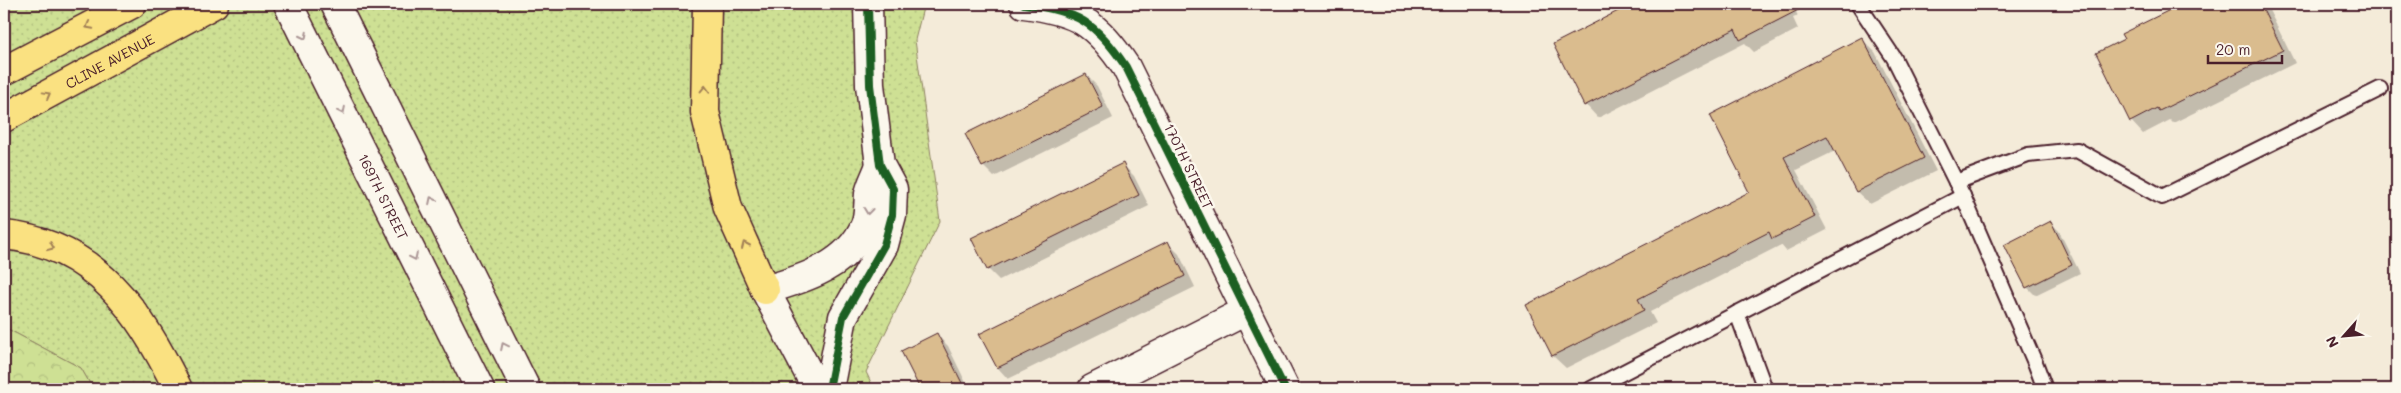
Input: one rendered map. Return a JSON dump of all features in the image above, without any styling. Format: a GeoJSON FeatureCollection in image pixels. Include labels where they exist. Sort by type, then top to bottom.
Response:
{"type":"FeatureCollection","features":[{"type":"Feature","properties":{"kind":"highway"},"geometry":{"type":"LineString","coordinates":[[4,71],[132,4]]}},
{"type":"Feature","properties":{"kind":"highway","name":"CLINE AVENUE"},"geometry":{"type":"LineString","coordinates":[[4,118],[214,4]]}},
{"type":"Feature","properties":{"kind":"highway"},"geometry":{"type":"LineString","coordinates":[[707,4],[705,112],[728,208],[765,290]]}},
{"type":"Feature","properties":{"kind":"highway"},"geometry":{"type":"LineString","coordinates":[[4,235],[27,237],[63,252],[92,268],[126,300],[147,330],[173,385]]}},
{"type":"Feature","properties":{"kind":"street","name":"169TH STREET"},"geometry":{"type":"LineString","coordinates":[[288,4],[480,389]]}},
{"type":"Feature","properties":{"kind":"street"},"geometry":{"type":"LineString","coordinates":[[336,4],[526,389]]}},
{"type":"Feature","properties":{"kind":"street"},"geometry":{"type":"LineString","coordinates":[[829,389],[843,317],[884,245],[892,215],[892,189],[880,165],[870,85],[868,4]]}},
{"type":"Feature","properties":{"kind":"street","name":"170TH STREET"},"geometry":{"type":"LineString","coordinates":[[1024,4],[1067,12],[1084,20],[1112,46],[1126,67],[1285,389]]}},
{"type":"Feature","properties":{"kind":"street"},"geometry":{"type":"LineString","coordinates":[[816,389],[765,290],[805,279],[828,266],[857,242],[866,223],[870,192],[880,165]]}},
{"type":"Feature","properties":{"kind":"street"},"geometry":{"type":"LineString","coordinates":[[1092,389],[1246,311]]}},
{"type":"Feature","properties":{"kind":"lane"},"geometry":{"type":"LineString","coordinates":[[1858,4],[1894,58],[1963,196],[2036,365],[2044,389]]}},
{"type":"Feature","properties":{"kind":"lane"},"geometry":{"type":"LineString","coordinates":[[1956,182],[2028,155],[2077,150],[2162,196],[2380,89]]}},
{"type":"Feature","properties":{"kind":"lane"},"geometry":{"type":"LineString","coordinates":[[1591,389],[1963,196]]}},
{"type":"Feature","properties":{"kind":"lane"},"geometry":{"type":"LineString","coordinates":[[1737,314],[1765,389]]}},
{"type":"Feature","properties":{"kind":"green space"},"geometry":{"type":"Polygon","coordinates":[[[4,4],[924,4],[915,40],[940,221],[866,372],[874,389],[93,389],[81,368],[4,327],[4,4]]]}},
{"type":"Feature","properties":{"kind":"green space"},"geometry":{"type":"Polygon","coordinates":[[[4,327],[81,368],[93,389],[4,389],[4,327]]]}},
{"type":"Feature","properties":{"kind":"building"},"geometry":{"type":"Polygon","coordinates":[[[1632,4],[1810,4],[1740,40],[1735,29],[1584,106],[1553,44],[1632,4]]]}},
{"type":"Feature","properties":{"kind":"building"},"geometry":{"type":"Polygon","coordinates":[[[2182,4],[2260,4],[2283,50],[2159,111],[2157,108],[2130,122],[2096,53],[2124,39],[2121,34],[2182,4]]]}},
{"type":"Feature","properties":{"kind":"building"},"geometry":{"type":"Polygon","coordinates":[[[1862,37],[1924,158],[1856,192],[1827,136],[1784,157],[1815,217],[1772,239],[1769,232],[1638,299],[1644,310],[1552,356],[1526,305],[1749,192],[1710,115],[1862,37]]]}},
{"type":"Feature","properties":{"kind":"building"},"geometry":{"type":"Polygon","coordinates":[[[1086,74],[1103,107],[982,167],[965,134],[1086,74]]]}},
{"type":"Feature","properties":{"kind":"building"},"geometry":{"type":"Polygon","coordinates":[[[1123,163],[1139,195],[987,270],[971,238],[1123,163]]]}},
{"type":"Feature","properties":{"kind":"building"},"geometry":{"type":"Polygon","coordinates":[[[2051,221],[2072,265],[2026,288],[2004,245],[2051,221]]]}},
{"type":"Feature","properties":{"kind":"building"},"geometry":{"type":"Polygon","coordinates":[[[1168,241],[1185,276],[997,368],[979,334],[1168,241]]]}},
{"type":"Feature","properties":{"kind":"building"},"geometry":{"type":"Polygon","coordinates":[[[937,333],[965,389],[920,389],[901,351],[937,333]]]}},
{"type":"Feature","properties":{"kind":"cycle path"},"geometry":{"type":"LineString","coordinates":[[829,389],[843,317],[884,245],[892,215],[893,189],[880,165],[870,85],[868,4]]}},
{"type":"Feature","properties":{"kind":"cycle path"},"geometry":{"type":"LineString","coordinates":[[1024,4],[1058,10],[1084,21],[1105,39],[1126,67],[1285,389]]}}]}
